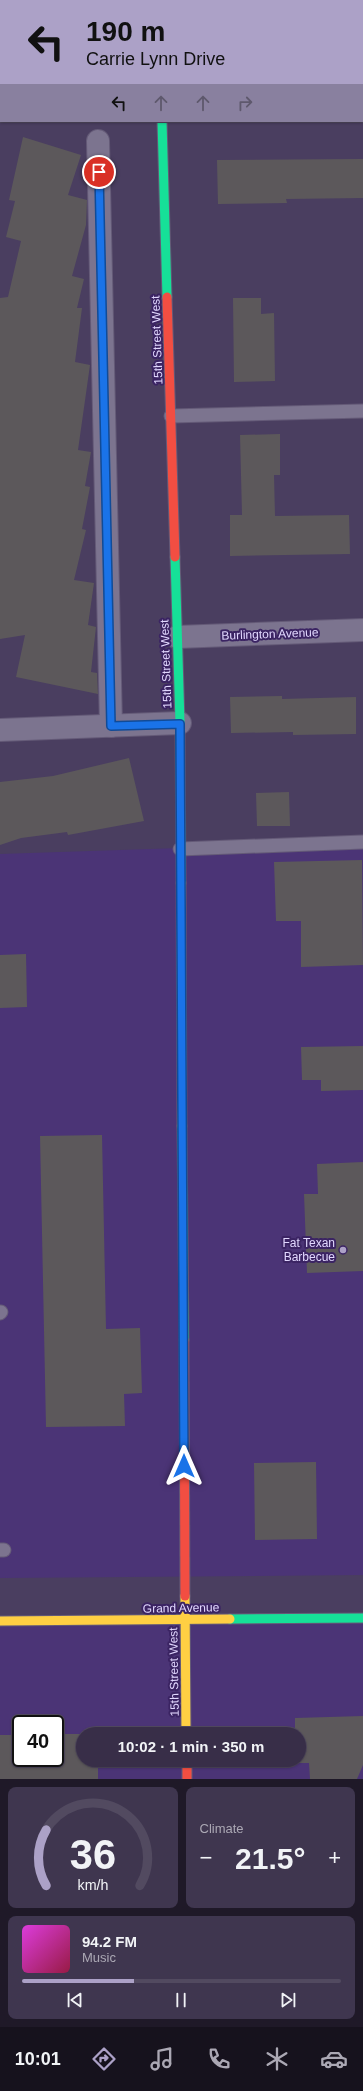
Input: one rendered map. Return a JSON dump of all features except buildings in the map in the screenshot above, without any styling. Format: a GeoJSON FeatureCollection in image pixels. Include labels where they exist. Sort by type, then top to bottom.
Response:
{"type":"FeatureCollection","features":[{"type":"Feature","properties":{"kind":"street","name":"15th Street West"},"geometry":{"type":"LineString","coordinates":[[162,122],[180,724],[186,1727]]}},
{"type":"Feature","properties":{"kind":"street"},"geometry":{"type":"LineString","coordinates":[[98,141],[111,726]]}},
{"type":"Feature","properties":{"kind":"street","name":"Burlington Avenue"},"geometry":{"type":"LineString","coordinates":[[177,637],[363,630]]}},
{"type":"Feature","properties":{"kind":"street"},"geometry":{"type":"LineString","coordinates":[[0,730],[180,724]]}},
{"type":"Feature","properties":{"kind":"street","name":"Grand Avenue"},"geometry":{"type":"LineString","coordinates":[[0,1622],[363,1618]]}},
{"type":"Feature","properties":{"kind":"street"},"geometry":{"type":"LineString","coordinates":[[187,1767],[187,1779]]}},
{"type":"Feature","properties":{"kind":"lane"},"geometry":{"type":"LineString","coordinates":[[171,416],[363,411]]}},
{"type":"Feature","properties":{"kind":"lane"},"geometry":{"type":"LineString","coordinates":[[180,849],[363,842]]}},
{"type":"Feature","properties":{"kind":"shaded area"},"geometry":{"type":"Polygon","coordinates":[[[363,842],[363,1575],[0,1578],[0,854],[363,842]]]}},
{"type":"Feature","properties":{"kind":"shaded area"},"geometry":{"type":"Polygon","coordinates":[[[363,1618],[363,1779],[0,1779],[0,1621],[363,1618]]]}},
{"type":"Feature","properties":{"kind":"traffic: fast"},"geometry":{"type":"LineString","coordinates":[[162,122],[167,297]]}},
{"type":"Feature","properties":{"kind":"traffic: fast"},"geometry":{"type":"LineString","coordinates":[[175,557],[180,723],[181,883]]}},
{"type":"Feature","properties":{"kind":"traffic: fast"},"geometry":{"type":"LineString","coordinates":[[182,1126],[184,1340]]}},
{"type":"Feature","properties":{"kind":"traffic: fast"},"geometry":{"type":"LineString","coordinates":[[230,1619],[363,1618]]}},
{"type":"Feature","properties":{"kind":"traffic: slow"},"geometry":{"type":"LineString","coordinates":[[181,883],[182,1126]]}},
{"type":"Feature","properties":{"kind":"traffic: slow"},"geometry":{"type":"LineString","coordinates":[[185,1596],[186,1727]]}},
{"type":"Feature","properties":{"kind":"traffic: slow"},"geometry":{"type":"LineString","coordinates":[[0,1621],[230,1619]]}},
{"type":"Feature","properties":{"kind":"traffic: jam"},"geometry":{"type":"LineString","coordinates":[[167,297],[175,557]]}},
{"type":"Feature","properties":{"kind":"traffic: jam"},"geometry":{"type":"LineString","coordinates":[[184,1340],[185,1596]]}},
{"type":"Feature","properties":{"kind":"traffic: jam"},"geometry":{"type":"LineString","coordinates":[[187,1767],[187,1779]]}},
{"type":"Feature","properties":{"kind":"place","name":"Fat Texan Barbecue"},"geometry":{"type":"Point","coordinates":[343,1250]}},
{"type":"Feature","properties":{"kind":"route"},"geometry":{"type":"LineString","coordinates":[[99,172],[111,726],[180,724],[184,1466]]}}]}
